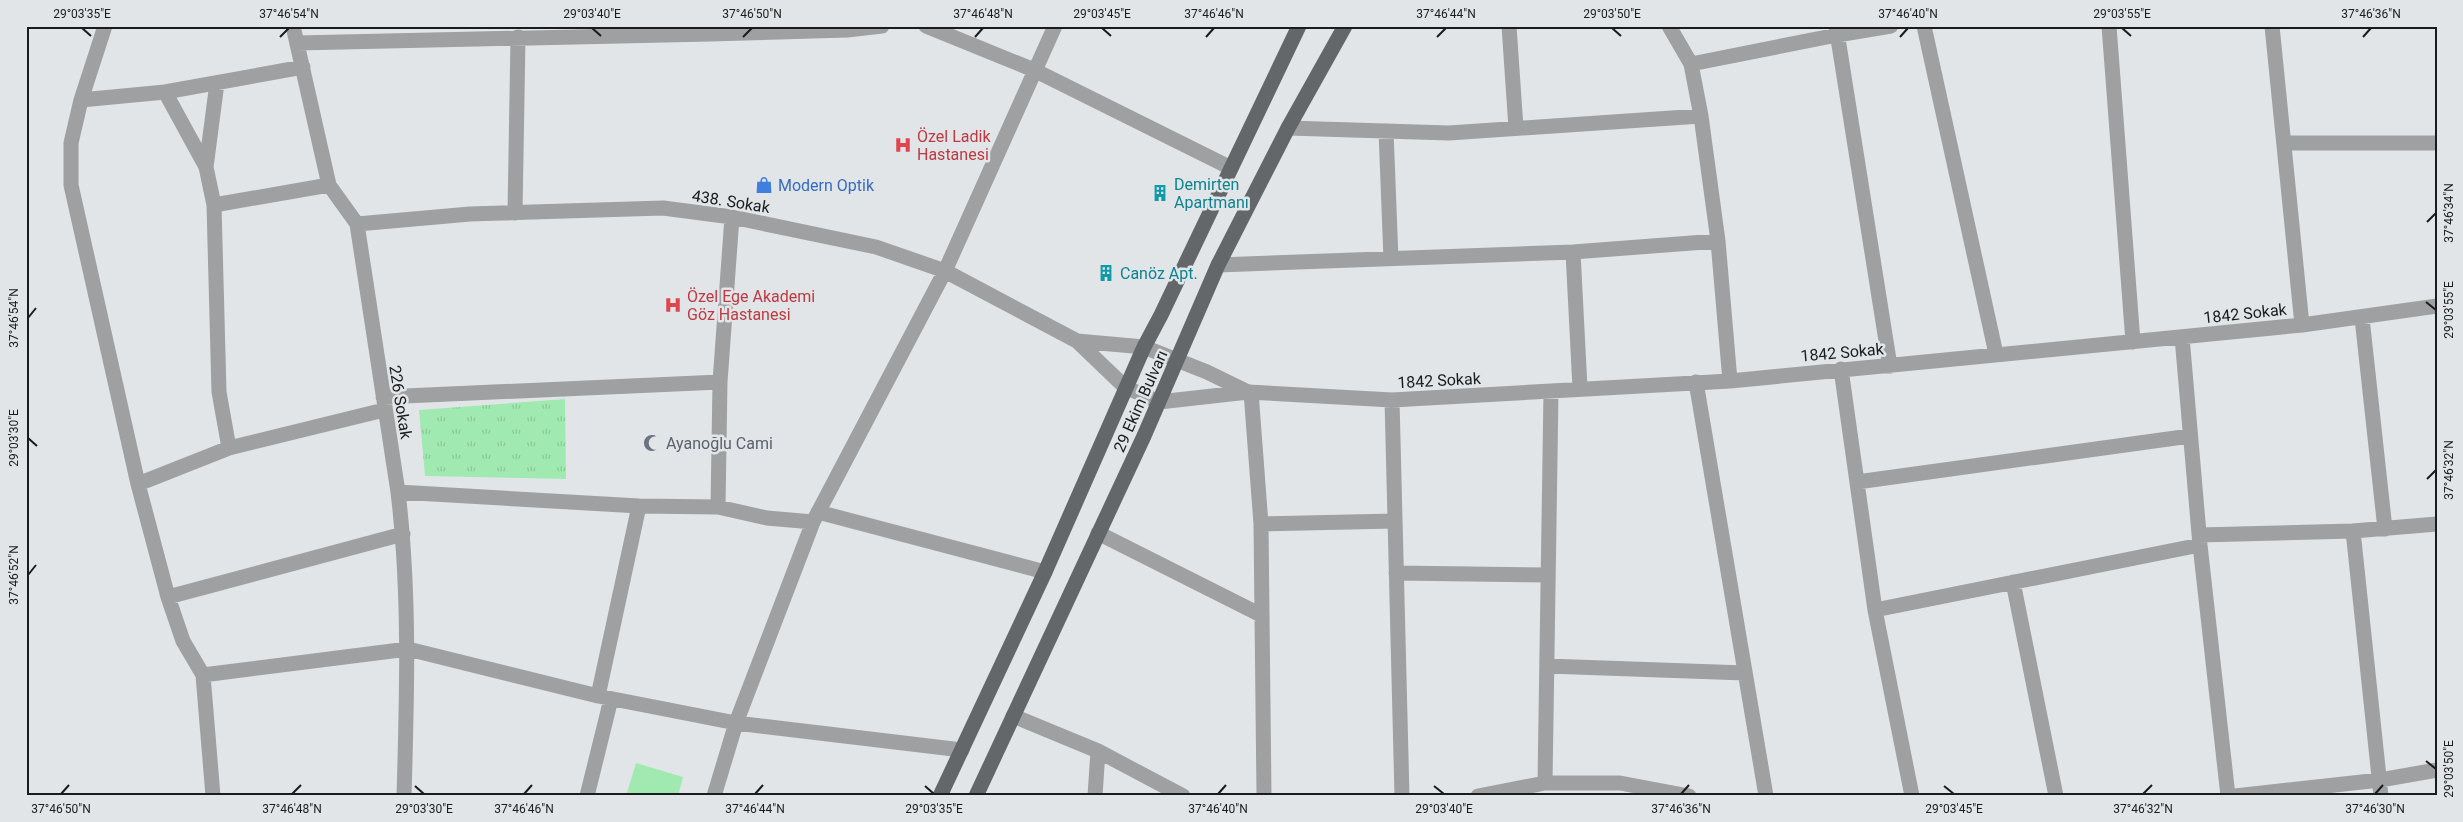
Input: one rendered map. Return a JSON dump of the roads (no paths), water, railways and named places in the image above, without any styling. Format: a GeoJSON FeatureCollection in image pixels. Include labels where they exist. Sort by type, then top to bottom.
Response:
{"type":"FeatureCollection","features":[{"type":"Feature","properties":{"kind":"main road","name":"29 Ekim Bulvarı"},"geometry":{"type":"LineString","coordinates":[[940,796],[1045,572],[1125,387],[1161,316],[1299,26]]}},
{"type":"Feature","properties":{"kind":"main road","name":"29 Ekim Bulvarı"},"geometry":{"type":"LineString","coordinates":[[976,796],[1159,402],[1218,265],[1288,128],[1345,26]]}},
{"type":"Feature","properties":{"kind":"street","name":"226 Sokak"},"geometry":{"type":"LineString","coordinates":[[293,26],[329,185],[357,224],[398,492],[403,534],[408,649],[404,796]]}},
{"type":"Feature","properties":{"kind":"street"},"geometry":{"type":"LineString","coordinates":[[297,44],[509,34],[696,30],[847,30],[882,26]]}},
{"type":"Feature","properties":{"kind":"street"},"geometry":{"type":"LineString","coordinates":[[926,26],[1034,70],[1231,168]]}},
{"type":"Feature","properties":{"kind":"street"},"geometry":{"type":"LineString","coordinates":[[714,796],[736,723],[815,517],[945,271],[1055,26]]}},
{"type":"Feature","properties":{"kind":"street"},"geometry":{"type":"LineString","coordinates":[[1669,26],[1690,64],[1701,116],[1718,241],[1730,381]]}},
{"type":"Feature","properties":{"kind":"street"},"geometry":{"type":"LineString","coordinates":[[1690,64],[1837,30],[1890,26]]}},
{"type":"Feature","properties":{"kind":"street"},"geometry":{"type":"LineString","coordinates":[[1924,26],[1996,354]]}},
{"type":"Feature","properties":{"kind":"street"},"geometry":{"type":"LineString","coordinates":[[2110,26],[2133,342]]}},
{"type":"Feature","properties":{"kind":"street"},"geometry":{"type":"LineString","coordinates":[[2272,26],[2302,325]]}},
{"type":"Feature","properties":{"kind":"street"},"geometry":{"type":"LineString","coordinates":[[108,27],[81,100],[71,143],[71,185],[138,484],[168,597],[183,640],[203,675],[213,796]]}},
{"type":"Feature","properties":{"kind":"street"},"geometry":{"type":"LineString","coordinates":[[1513,27],[1516,128]]}},
{"type":"Feature","properties":{"kind":"street"},"geometry":{"type":"LineString","coordinates":[[1837,30],[1890,366]]}},
{"type":"Feature","properties":{"kind":"street"},"geometry":{"type":"LineString","coordinates":[[509,34],[515,213]]}},
{"type":"Feature","properties":{"kind":"street"},"geometry":{"type":"LineString","coordinates":[[81,100],[165,92],[303,67]]}},
{"type":"Feature","properties":{"kind":"street"},"geometry":{"type":"LineString","coordinates":[[206,167],[217,83]]}},
{"type":"Feature","properties":{"kind":"street"},"geometry":{"type":"LineString","coordinates":[[165,92],[206,167],[214,205],[219,392],[228,448]]}},
{"type":"Feature","properties":{"kind":"street"},"geometry":{"type":"LineString","coordinates":[[1288,128],[1449,132],[1701,116]]}},
{"type":"Feature","properties":{"kind":"street"},"geometry":{"type":"LineString","coordinates":[[1386,131],[1391,259]]}},
{"type":"Feature","properties":{"kind":"street"},"geometry":{"type":"LineString","coordinates":[[2284,143],[2437,143]]}},
{"type":"Feature","properties":{"kind":"street"},"geometry":{"type":"LineString","coordinates":[[214,205],[329,185]]}},
{"type":"Feature","properties":{"kind":"street","name":"438. Sokak"},"geometry":{"type":"LineString","coordinates":[[357,224],[515,213],[663,208],[732,217],[876,247],[945,271],[1077,341]]}},
{"type":"Feature","properties":{"kind":"street"},"geometry":{"type":"LineString","coordinates":[[718,508],[720,382],[732,217]]}},
{"type":"Feature","properties":{"kind":"street"},"geometry":{"type":"LineString","coordinates":[[1218,265],[1573,252],[1718,241]]}},
{"type":"Feature","properties":{"kind":"street"},"geometry":{"type":"LineString","coordinates":[[1573,252],[1580,388]]}},
{"type":"Feature","properties":{"kind":"street","name":"1842 Sokak"},"geometry":{"type":"LineString","coordinates":[[1249,392],[1392,400],[1730,381],[2302,325],[2437,306]]}},
{"type":"Feature","properties":{"kind":"street"},"geometry":{"type":"LineString","coordinates":[[2362,318],[2385,528]]}},
{"type":"Feature","properties":{"kind":"street"},"geometry":{"type":"LineString","coordinates":[[2182,337],[2199,540],[2228,796]]}},
{"type":"Feature","properties":{"kind":"street"},"geometry":{"type":"LineString","coordinates":[[1077,341],[1144,347],[1249,392]]}},
{"type":"Feature","properties":{"kind":"street"},"geometry":{"type":"LineString","coordinates":[[1077,341],[1125,387],[1159,402],[1249,392]]}},
{"type":"Feature","properties":{"kind":"street"},"geometry":{"type":"LineString","coordinates":[[1841,369],[1876,610],[1912,796]]}},
{"type":"Feature","properties":{"kind":"street"},"geometry":{"type":"LineString","coordinates":[[138,484],[228,448],[384,404],[720,382]]}},
{"type":"Feature","properties":{"kind":"street"},"geometry":{"type":"LineString","coordinates":[[1696,382],[1766,796]]}},
{"type":"Feature","properties":{"kind":"street"},"geometry":{"type":"LineString","coordinates":[[1249,392],[1260,524],[1264,796]]}},
{"type":"Feature","properties":{"kind":"street"},"geometry":{"type":"LineString","coordinates":[[1545,783],[1550,392]]}},
{"type":"Feature","properties":{"kind":"street"},"geometry":{"type":"LineString","coordinates":[[1392,400],[1402,796]]}},
{"type":"Feature","properties":{"kind":"street"},"geometry":{"type":"LineString","coordinates":[[1857,482],[2190,436]]}},
{"type":"Feature","properties":{"kind":"street"},"geometry":{"type":"LineString","coordinates":[[398,492],[639,506],[718,508],[767,518],[815,517],[1045,572]]}},
{"type":"Feature","properties":{"kind":"street"},"geometry":{"type":"LineString","coordinates":[[587,796],[639,506]]}},
{"type":"Feature","properties":{"kind":"street"},"geometry":{"type":"LineString","coordinates":[[1260,524],[1395,521]]}},
{"type":"Feature","properties":{"kind":"street"},"geometry":{"type":"LineString","coordinates":[[1876,610],[2013,582],[2199,540],[2437,524]]}},
{"type":"Feature","properties":{"kind":"street"},"geometry":{"type":"LineString","coordinates":[[2353,531],[2381,796]]}},
{"type":"Feature","properties":{"kind":"street"},"geometry":{"type":"LineString","coordinates":[[1098,533],[1261,615]]}},
{"type":"Feature","properties":{"kind":"street"},"geometry":{"type":"LineString","coordinates":[[168,597],[403,534]]}},
{"type":"Feature","properties":{"kind":"street"},"geometry":{"type":"LineString","coordinates":[[1396,573],[1548,575]]}},
{"type":"Feature","properties":{"kind":"street"},"geometry":{"type":"LineString","coordinates":[[2013,582],[2056,796]]}},
{"type":"Feature","properties":{"kind":"street"},"geometry":{"type":"LineString","coordinates":[[203,675],[408,649],[605,697],[736,723],[962,750]]}},
{"type":"Feature","properties":{"kind":"street"},"geometry":{"type":"LineString","coordinates":[[1547,666],[1745,673]]}},
{"type":"Feature","properties":{"kind":"street"},"geometry":{"type":"LineString","coordinates":[[1013,716],[1098,752],[1183,796]]}},
{"type":"Feature","properties":{"kind":"street"},"geometry":{"type":"LineString","coordinates":[[1094,796],[1098,752]]}},
{"type":"Feature","properties":{"kind":"street"},"geometry":{"type":"LineString","coordinates":[[2235,796],[2380,780],[2437,770]]}},
{"type":"Feature","properties":{"kind":"street"},"geometry":{"type":"LineString","coordinates":[[1478,796],[1545,783],[1620,783],[1689,796]]}},
{"type":"Feature","properties":{"kind":"place","name":"Özel Ladik Hastanesi"},"geometry":{"type":"Point","coordinates":[903,145]}},
{"type":"Feature","properties":{"kind":"place","name":"Modern Optik"},"geometry":{"type":"Point","coordinates":[764,185]}},
{"type":"Feature","properties":{"kind":"place","name":"Demirten Apartmanı"},"geometry":{"type":"Point","coordinates":[1160,193]}},
{"type":"Feature","properties":{"kind":"place","name":"Canöz Apt."},"geometry":{"type":"Point","coordinates":[1106,273]}},
{"type":"Feature","properties":{"kind":"place","name":"Özel Ege Akademi Göz Hastanesi"},"geometry":{"type":"Point","coordinates":[673,305]}},
{"type":"Feature","properties":{"kind":"place","name":"Ayanoğlu Cami"},"geometry":{"type":"Point","coordinates":[652,443]}}]}
